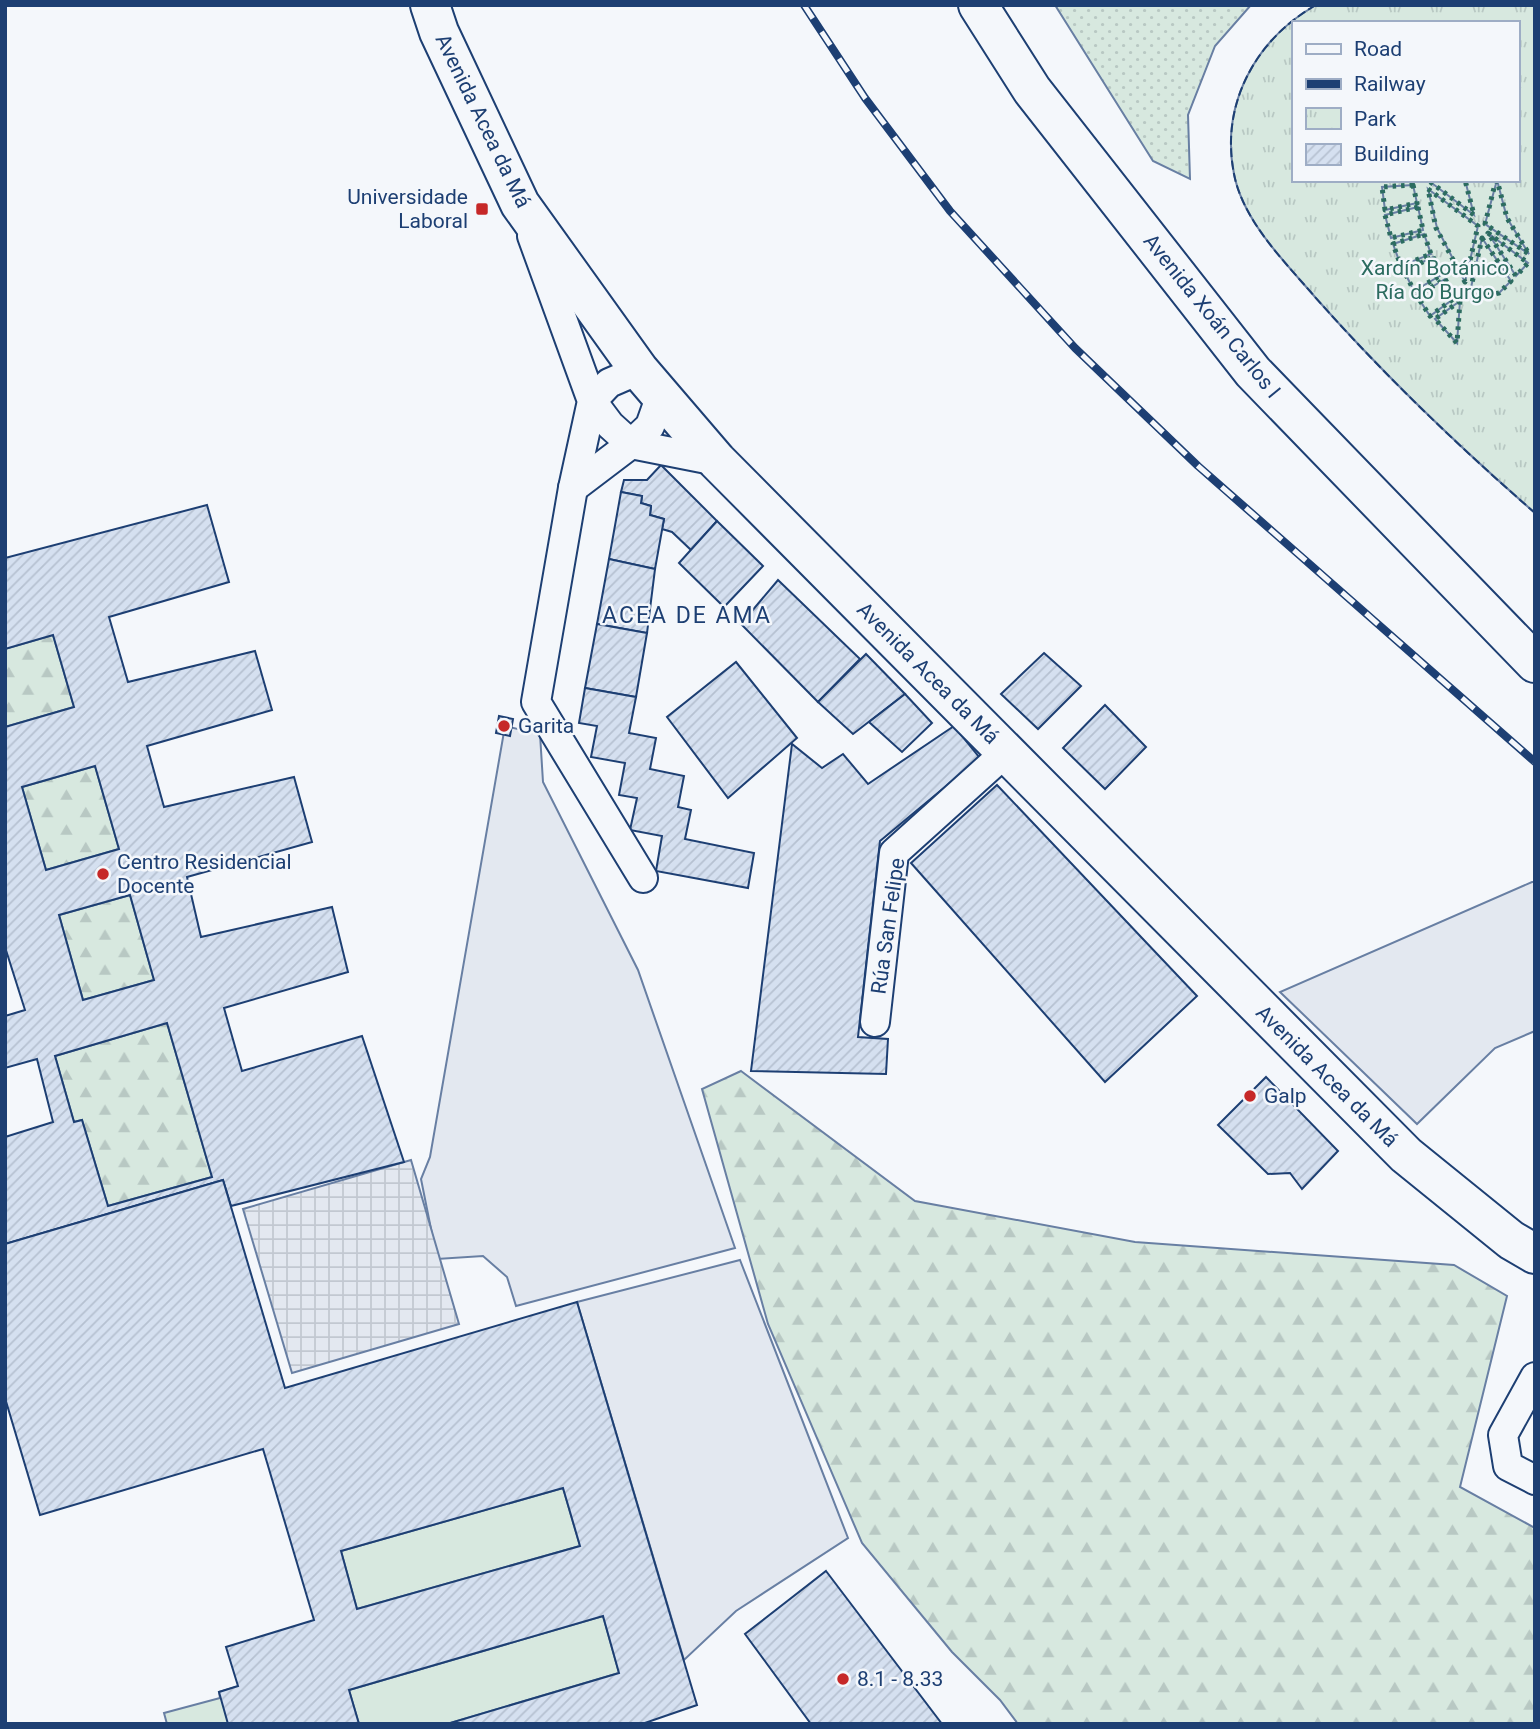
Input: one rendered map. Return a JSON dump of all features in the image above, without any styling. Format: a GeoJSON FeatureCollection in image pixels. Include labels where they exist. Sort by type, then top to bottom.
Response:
{"type":"FeatureCollection","features":[{"type":"Feature","properties":{"kind":"main road","name":"Avenida Acea da Má"},"geometry":{"type":"LineString","coordinates":[[430,5],[439,32],[520,204],[650,383],[717,461],[1406,1155],[1511,1240],[1535,1254]]}},
{"type":"Feature","properties":{"kind":"main road","name":"Avenida Xoán Carlos I"},"geometry":{"type":"LineString","coordinates":[[978,5],[1032,90],[1253,372],[1535,663]]}},
{"type":"Feature","properties":{"kind":"street"},"geometry":{"type":"LineString","coordinates":[[520,204],[592,401],[610,425],[631,444],[717,461]]}},
{"type":"Feature","properties":{"kind":"street"},"geometry":{"type":"LineString","coordinates":[[573,488],[631,444],[650,426],[650,383],[609,383],[592,401],[573,488],[536,702],[643,878]]}},
{"type":"Feature","properties":{"kind":"street","name":"Rúa San Felipe"},"geometry":{"type":"LineString","coordinates":[[875,1022],[894,853],[1006,752]]}},
{"type":"Feature","properties":{"kind":"street"},"geometry":{"type":"LineString","coordinates":[[1535,1377],[1503,1434],[1508,1466],[1535,1480]]}},
{"type":"Feature","properties":{"kind":"green space"},"geometry":{"type":"Polygon","coordinates":[[[1055,5],[1251,5],[1215,46],[1188,115],[1190,179],[1153,161],[1055,5]]]}},
{"type":"Feature","properties":{"kind":"green space","name":"Xardín Botánico Ría do Burgo"},"geometry":{"type":"Polygon","coordinates":[[[1316,5],[1535,5],[1535,513],[1477,462],[1394,382],[1279,255],[1246,208],[1234,174],[1231,148],[1232,123],[1247,76],[1260,55],[1292,22],[1292,182],[1519,182],[1519,21],[1293,21],[1316,5]]]}},
{"type":"Feature","properties":{"kind":"green space"},"geometry":{"type":"Polygon","coordinates":[[[1430,182],[1466,182],[1474,215],[1430,182]]]}},
{"type":"Feature","properties":{"kind":"green space"},"geometry":{"type":"Polygon","coordinates":[[[1498,182],[1507,218],[1529,254],[1485,224],[1498,182]]]}},
{"type":"Feature","properties":{"kind":"green space"},"geometry":{"type":"Polygon","coordinates":[[[1413,185],[1417,203],[1385,210],[1382,187],[1413,185]]]}},
{"type":"Feature","properties":{"kind":"green space"},"geometry":{"type":"Polygon","coordinates":[[[1428,189],[1478,226],[1465,282],[1437,228],[1428,189]]]}},
{"type":"Feature","properties":{"kind":"green space"},"geometry":{"type":"Polygon","coordinates":[[[1418,207],[1423,230],[1391,238],[1385,215],[1418,207]]]}},
{"type":"Feature","properties":{"kind":"green space"},"geometry":{"type":"Polygon","coordinates":[[[1488,233],[1528,263],[1516,276],[1488,233]]]}},
{"type":"Feature","properties":{"kind":"green space"},"geometry":{"type":"Polygon","coordinates":[[[1424,234],[1431,254],[1401,266],[1393,244],[1424,234]]]}},
{"type":"Feature","properties":{"kind":"green space"},"geometry":{"type":"Polygon","coordinates":[[[1482,238],[1511,281],[1499,293],[1477,297],[1470,292],[1482,238]]]}},
{"type":"Feature","properties":{"kind":"green space"},"geometry":{"type":"Polygon","coordinates":[[[1433,257],[1443,274],[1414,291],[1404,271],[1433,257]]]}},
{"type":"Feature","properties":{"kind":"green space"},"geometry":{"type":"Polygon","coordinates":[[[1445,279],[1456,297],[1430,316],[1417,296],[1445,279]]]}},
{"type":"Feature","properties":{"kind":"green space"},"geometry":{"type":"Polygon","coordinates":[[[1460,301],[1457,343],[1435,319],[1460,301]]]}},
{"type":"Feature","properties":{"kind":"green space"},"geometry":{"type":"Polygon","coordinates":[[[53,635],[74,707],[5,727],[5,649],[53,635]]]}},
{"type":"Feature","properties":{"kind":"green space"},"geometry":{"type":"Polygon","coordinates":[[[95,766],[119,849],[46,870],[22,787],[95,766]]]}},
{"type":"Feature","properties":{"kind":"green space"},"geometry":{"type":"Polygon","coordinates":[[[130,895],[154,980],[83,1000],[59,915],[130,895]]]}},
{"type":"Feature","properties":{"kind":"green space"},"geometry":{"type":"Polygon","coordinates":[[[167,1023],[212,1177],[108,1206],[82,1120],[74,1122],[55,1056],[167,1023]]]}},
{"type":"Feature","properties":{"kind":"green space"},"geometry":{"type":"Polygon","coordinates":[[[741,1071],[915,1201],[1135,1242],[1454,1265],[1507,1296],[1460,1487],[1535,1528],[1535,1724],[1018,1724],[1000,1700],[952,1652],[862,1543],[768,1324],[702,1089],[741,1071]]]}},
{"type":"Feature","properties":{"kind":"green space"},"geometry":{"type":"Polygon","coordinates":[[[563,1488],[580,1546],[357,1609],[341,1551],[563,1488]]]}},
{"type":"Feature","properties":{"kind":"green space"},"geometry":{"type":"Polygon","coordinates":[[[603,1616],[619,1673],[447,1724],[359,1724],[349,1690],[603,1616]]]}},
{"type":"Feature","properties":{"kind":"green space"},"geometry":{"type":"Polygon","coordinates":[[[310,1665],[328,1724],[167,1724],[164,1713],[220,1698],[219,1692],[310,1665]]]}},
{"type":"Feature","properties":{"kind":"shaded area"},"geometry":{"type":"Polygon","coordinates":[[[505,726],[540,734],[543,782],[638,970],[735,1248],[516,1306],[507,1277],[483,1256],[437,1259],[421,1179],[430,1157],[505,726]]]}},
{"type":"Feature","properties":{"kind":"shaded area"},"geometry":{"type":"Polygon","coordinates":[[[1535,882],[1535,1031],[1495,1048],[1417,1124],[1280,992],[1535,882]]]}},
{"type":"Feature","properties":{"kind":"shaded area"},"geometry":{"type":"Polygon","coordinates":[[[411,1160],[459,1324],[292,1373],[243,1209],[411,1160]]]}},
{"type":"Feature","properties":{"kind":"shaded area"},"geometry":{"type":"Polygon","coordinates":[[[740,1260],[848,1538],[736,1611],[684,1660],[577,1302],[740,1260]]]}},
{"type":"Feature","properties":{"kind":"building"},"geometry":{"type":"Polygon","coordinates":[[[661,465],[717,521],[691,550],[672,532],[662,529],[664,519],[650,515],[651,506],[641,503],[642,496],[621,492],[624,480],[647,480],[661,465]]]}},
{"type":"Feature","properties":{"kind":"building"},"geometry":{"type":"Polygon","coordinates":[[[621,492],[642,496],[641,503],[651,506],[650,515],[664,519],[655,569],[609,559],[621,492]]]}},
{"type":"Feature","properties":{"kind":"building","name":"Centro Residencial Docente"},"geometry":{"type":"Polygon","coordinates":[[[207,505],[229,582],[109,617],[128,682],[255,651],[272,710],[147,746],[164,807],[294,777],[312,842],[187,877],[201,937],[332,907],[348,972],[224,1008],[242,1071],[362,1036],[404,1162],[231,1206],[223,1180],[5,1244],[5,1137],[53,1122],[37,1059],[5,1068],[5,1016],[25,1010],[5,947],[5,727],[74,707],[53,635],[5,649],[5,558],[207,505]],[[95,766],[22,787],[46,870],[119,849],[95,766]],[[130,895],[59,915],[83,1000],[154,980],[130,895]],[[167,1023],[55,1056],[74,1122],[82,1120],[108,1206],[212,1177],[167,1023]]]}},
{"type":"Feature","properties":{"kind":"building"},"geometry":{"type":"Polygon","coordinates":[[[717,521],[763,566],[724,607],[679,563],[717,521]]]}},
{"type":"Feature","properties":{"kind":"building"},"geometry":{"type":"Polygon","coordinates":[[[609,559],[655,569],[647,633],[597,624],[609,559]]]}},
{"type":"Feature","properties":{"kind":"building"},"geometry":{"type":"Polygon","coordinates":[[[778,580],[860,659],[818,702],[741,624],[778,580]]]}},
{"type":"Feature","properties":{"kind":"building"},"geometry":{"type":"Polygon","coordinates":[[[597,624],[647,633],[636,697],[585,688],[597,624]]]}},
{"type":"Feature","properties":{"kind":"building"},"geometry":{"type":"Polygon","coordinates":[[[1044,653],[1081,686],[1038,729],[1001,694],[1044,653]]]}},
{"type":"Feature","properties":{"kind":"building"},"geometry":{"type":"Polygon","coordinates":[[[866,654],[905,694],[853,734],[818,702],[866,654]]]}},
{"type":"Feature","properties":{"kind":"building"},"geometry":{"type":"Polygon","coordinates":[[[736,662],[797,738],[728,798],[667,717],[736,662]]]}},
{"type":"Feature","properties":{"kind":"building"},"geometry":{"type":"Polygon","coordinates":[[[585,688],[636,697],[629,733],[656,738],[650,769],[684,776],[678,807],[691,810],[685,839],[754,853],[748,888],[656,871],[662,836],[630,830],[637,798],[619,795],[625,763],[591,757],[597,726],[579,723],[585,688]]]}},
{"type":"Feature","properties":{"kind":"building"},"geometry":{"type":"Polygon","coordinates":[[[905,694],[932,723],[902,752],[869,722],[905,694]]]}},
{"type":"Feature","properties":{"kind":"building"},"geometry":{"type":"Polygon","coordinates":[[[1105,705],[1146,747],[1105,789],[1063,748],[1105,705]]]}},
{"type":"Feature","properties":{"kind":"building","name":"Garita"},"geometry":{"type":"Polygon","coordinates":[[[499,716],[513,719],[510,736],[496,733],[499,716]]]}},
{"type":"Feature","properties":{"kind":"building"},"geometry":{"type":"Polygon","coordinates":[[[954,726],[980,758],[880,841],[858,1037],[888,1039],[886,1074],[751,1071],[792,744],[822,768],[843,754],[868,784],[954,726]]]}},
{"type":"Feature","properties":{"kind":"building"},"geometry":{"type":"Polygon","coordinates":[[[997,785],[1197,996],[1105,1082],[911,863],[997,785]]]}},
{"type":"Feature","properties":{"kind":"building"},"geometry":{"type":"Polygon","coordinates":[[[1266,1077],[1338,1151],[1302,1189],[1290,1173],[1268,1174],[1218,1125],[1266,1077]]]}},
{"type":"Feature","properties":{"kind":"building"},"geometry":{"type":"Polygon","coordinates":[[[223,1180],[285,1388],[577,1302],[697,1705],[642,1724],[447,1724],[619,1673],[603,1616],[349,1690],[359,1724],[228,1724],[219,1692],[238,1686],[226,1647],[314,1620],[263,1449],[40,1515],[5,1398],[5,1244],[223,1180]],[[563,1488],[341,1551],[357,1609],[580,1546],[563,1488]]]}},
{"type":"Feature","properties":{"kind":"building","name":"8.1 - 8.33"},"geometry":{"type":"Polygon","coordinates":[[[826,1571],[942,1724],[811,1724],[745,1634],[826,1571]]]}},
{"type":"Feature","properties":{"kind":"railway"},"geometry":{"type":"LineString","coordinates":[[804,5],[865,98],[950,211],[1075,348],[1198,466],[1535,762]]}},
{"type":"Feature","properties":{"kind":"hedge"},"geometry":{"type":"LineString","coordinates":[[1430,182],[1474,215],[1466,182]]}},
{"type":"Feature","properties":{"kind":"hedge"},"geometry":{"type":"LineString","coordinates":[[1496,182],[1485,224],[1529,254],[1507,218],[1498,182]]}},
{"type":"Feature","properties":{"kind":"hedge"},"geometry":{"type":"LineString","coordinates":[[1413,185],[1417,203],[1385,210],[1382,187],[1413,185]]}},
{"type":"Feature","properties":{"kind":"hedge"},"geometry":{"type":"LineString","coordinates":[[1428,189],[1478,226],[1465,282],[1436,228],[1428,189]]}},
{"type":"Feature","properties":{"kind":"hedge"},"geometry":{"type":"LineString","coordinates":[[1418,207],[1423,230],[1391,238],[1385,215],[1418,207]]}},
{"type":"Feature","properties":{"kind":"hedge"},"geometry":{"type":"LineString","coordinates":[[1488,233],[1528,263],[1516,276],[1488,233]]}},
{"type":"Feature","properties":{"kind":"hedge"},"geometry":{"type":"LineString","coordinates":[[1424,234],[1431,254],[1401,266],[1393,244],[1424,234]]}},
{"type":"Feature","properties":{"kind":"hedge"},"geometry":{"type":"LineString","coordinates":[[1482,238],[1511,281],[1499,293],[1477,297],[1470,292],[1482,238]]}},
{"type":"Feature","properties":{"kind":"hedge"},"geometry":{"type":"LineString","coordinates":[[1433,257],[1443,274],[1414,291],[1404,271],[1433,257]]}},
{"type":"Feature","properties":{"kind":"hedge"},"geometry":{"type":"LineString","coordinates":[[1445,279],[1456,297],[1430,316],[1417,296],[1445,279]]}},
{"type":"Feature","properties":{"kind":"hedge"},"geometry":{"type":"LineString","coordinates":[[1460,301],[1457,343],[1435,319],[1460,301]]}},
{"type":"Feature","properties":{"kind":"fence"},"geometry":{"type":"LineString","coordinates":[[1293,21],[1316,5]]}},
{"type":"Feature","properties":{"kind":"fence"},"geometry":{"type":"LineString","coordinates":[[1292,22],[1260,55],[1247,76],[1232,123],[1234,174],[1246,208],[1291,270],[1341,326],[1422,409],[1535,513]]}},
{"type":"Feature","properties":{"kind":"place","name":"Universidade Laboral"},"geometry":{"type":"Point","coordinates":[482,209]}},
{"type":"Feature","properties":{"kind":"place","name":"Garita"},"geometry":{"type":"Point","coordinates":[504,726]}},
{"type":"Feature","properties":{"kind":"place","name":"Centro Residencial Docente"},"geometry":{"type":"Point","coordinates":[103,874]}},
{"type":"Feature","properties":{"kind":"place","name":"Galp"},"geometry":{"type":"Point","coordinates":[1250,1096]}},
{"type":"Feature","properties":{"kind":"place","name":"8.1 - 8.33"},"geometry":{"type":"Point","coordinates":[843,1679]}},
{"type":"Feature","properties":{"kind":"district","name":"ACEA DE AMA"},"geometry":{"type":"Point","coordinates":[687,615]}}]}
